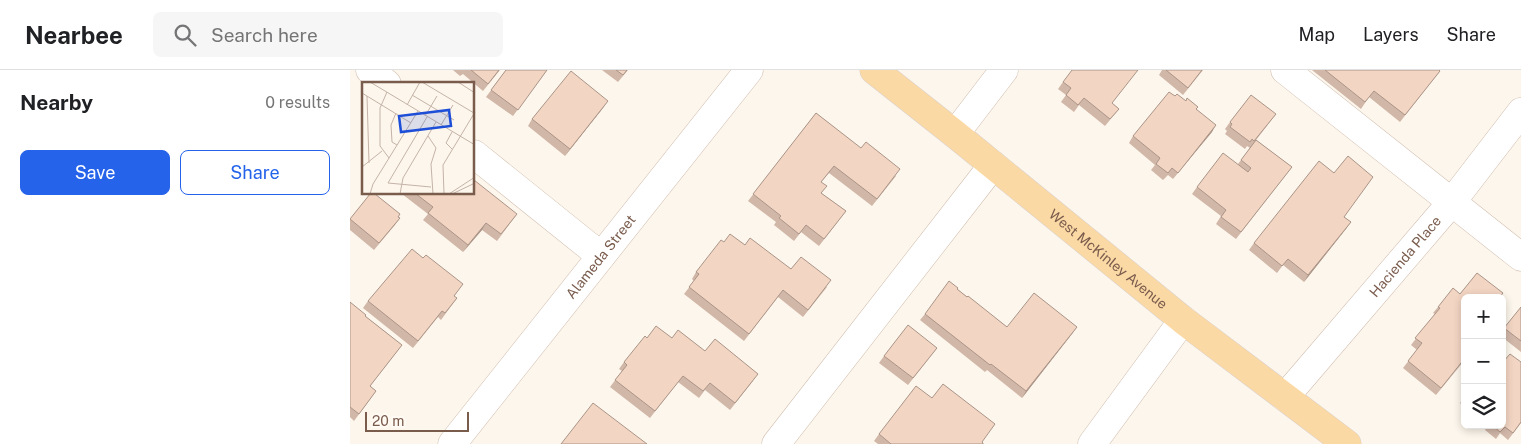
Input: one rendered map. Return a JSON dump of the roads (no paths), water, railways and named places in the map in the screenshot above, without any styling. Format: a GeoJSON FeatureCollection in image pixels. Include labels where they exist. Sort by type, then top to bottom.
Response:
{"type":"FeatureCollection","features":[{"type":"Feature","properties":{"kind":"main road","name":"West McKinley Avenue"},"geometry":{"type":"LineString","coordinates":[[874,70],[1183,320],[1347,444]]}},
{"type":"Feature","properties":{"kind":"street"},"geometry":{"type":"LineString","coordinates":[[370,70],[385,82]]}},
{"type":"Feature","properties":{"kind":"street","name":"Alameda Street"},"geometry":{"type":"LineString","coordinates":[[452,444],[749,70]]}},
{"type":"Feature","properties":{"kind":"street"},"geometry":{"type":"LineString","coordinates":[[955,134],[1004,70]]}},
{"type":"Feature","properties":{"kind":"street"},"geometry":{"type":"LineString","coordinates":[[1285,70],[1521,257]]}},
{"type":"Feature","properties":{"kind":"street","name":"Hacienda Place"},"geometry":{"type":"LineString","coordinates":[[1285,397],[1451,202],[1521,112]]}},
{"type":"Feature","properties":{"kind":"street"},"geometry":{"type":"LineString","coordinates":[[475,155],[601,256]]}},
{"type":"Feature","properties":{"kind":"street"},"geometry":{"type":"LineString","coordinates":[[776,444],[993,166]]}},
{"type":"Feature","properties":{"kind":"street"},"geometry":{"type":"LineString","coordinates":[[1092,444],[1183,320]]}}]}
